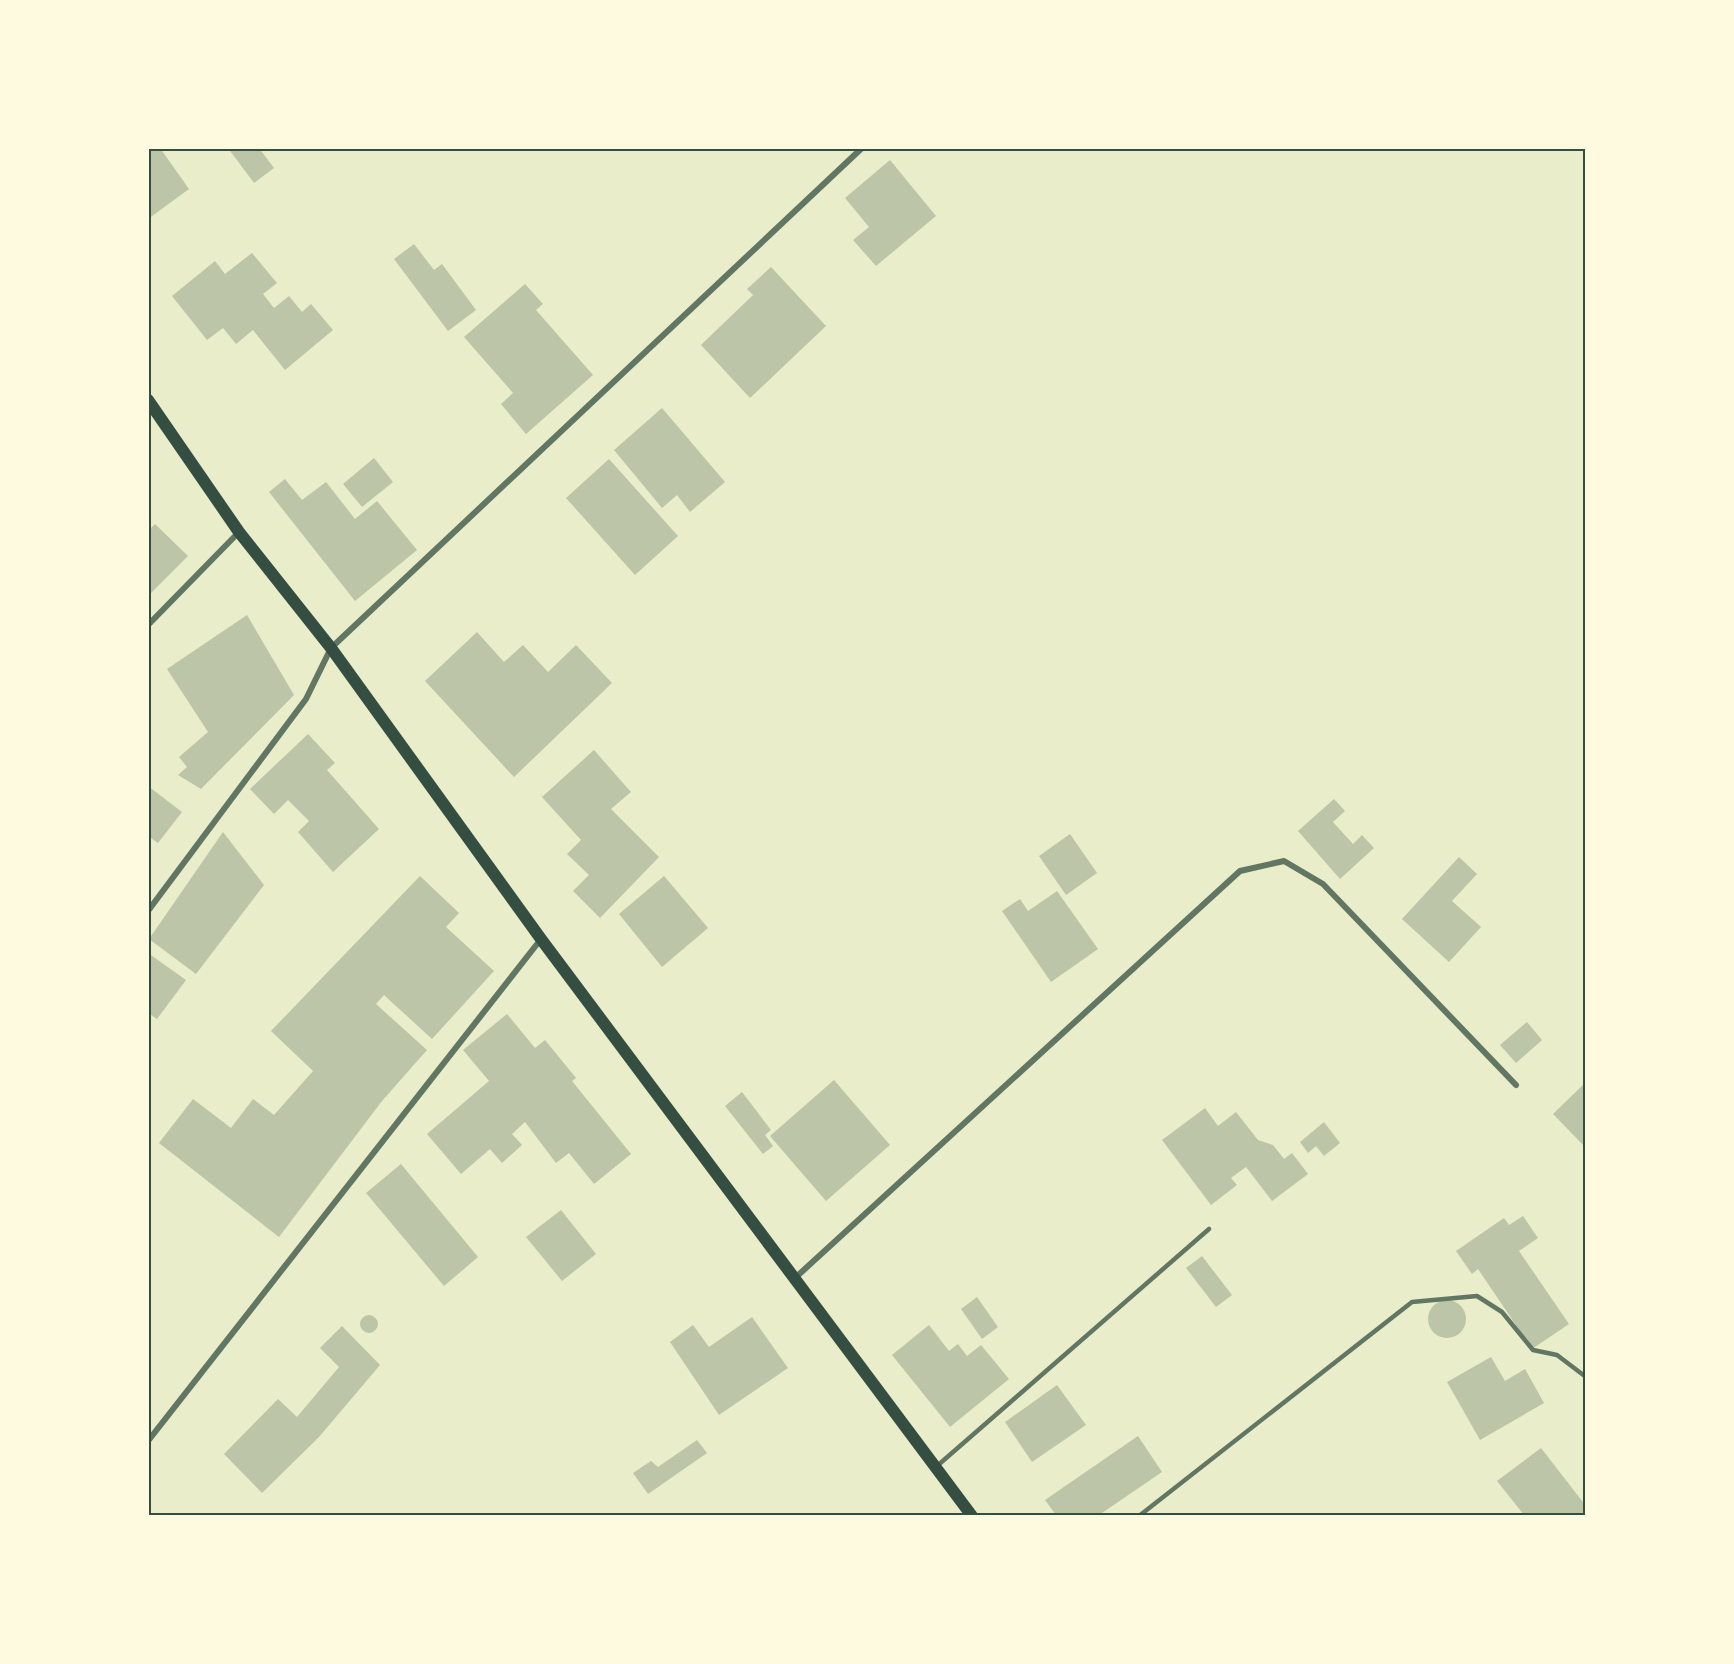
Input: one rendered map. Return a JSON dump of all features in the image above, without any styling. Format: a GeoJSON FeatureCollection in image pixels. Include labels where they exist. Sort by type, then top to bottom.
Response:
{"type":"FeatureCollection","features":[{"type":"Feature","properties":{"kind":"main road"},"geometry":{"type":"LineString","coordinates":[[148,400],[239,532],[331,648],[541,939],[972,1515]]}},
{"type":"Feature","properties":{"kind":"street"},"geometry":{"type":"LineString","coordinates":[[148,911],[306,699],[331,648],[862,148]]}},
{"type":"Feature","properties":{"kind":"street"},"geometry":{"type":"LineString","coordinates":[[148,625],[239,532]]}},
{"type":"Feature","properties":{"kind":"street"},"geometry":{"type":"LineString","coordinates":[[795,1278],[1240,871],[1284,861],[1323,884],[1516,1085]]}},
{"type":"Feature","properties":{"kind":"street"},"geometry":{"type":"LineString","coordinates":[[148,1441],[541,939]]}},
{"type":"Feature","properties":{"kind":"lane"},"geometry":{"type":"LineString","coordinates":[[936,1467],[1209,1229]]}},
{"type":"Feature","properties":{"kind":"lane"},"geometry":{"type":"LineString","coordinates":[[1139,1515],[1412,1302],[1477,1296],[1502,1312],[1533,1350],[1557,1355],[1586,1377]]}},
{"type":"Feature","properties":{"kind":"building"},"geometry":{"type":"Polygon","coordinates":[[[148,148],[160,148],[189,189],[148,219],[148,148]]]}},
{"type":"Feature","properties":{"kind":"building"},"geometry":{"type":"Polygon","coordinates":[[[228,148],[259,148],[274,168],[254,183],[228,148]]]}},
{"type":"Feature","properties":{"kind":"building"},"geometry":{"type":"Polygon","coordinates":[[[890,160],[936,216],[876,266],[853,240],[869,227],[845,198],[890,160]]]}},
{"type":"Feature","properties":{"kind":"building"},"geometry":{"type":"Polygon","coordinates":[[[414,244],[434,270],[442,264],[476,310],[448,331],[394,259],[414,244]]]}},
{"type":"Feature","properties":{"kind":"building"},"geometry":{"type":"Polygon","coordinates":[[[252,253],[277,283],[263,294],[274,308],[289,296],[302,312],[311,304],[333,330],[285,370],[253,330],[236,344],[223,328],[207,340],[172,296],[215,261],[225,274],[252,253]]]}},
{"type":"Feature","properties":{"kind":"building"},"geometry":{"type":"Polygon","coordinates":[[[771,267],[826,326],[750,398],[701,345],[753,295],[747,289],[771,267]]]}},
{"type":"Feature","properties":{"kind":"building"},"geometry":{"type":"Polygon","coordinates":[[[525,284],[543,304],[536,310],[593,375],[526,434],[501,404],[513,393],[464,337],[525,284]]]}},
{"type":"Feature","properties":{"kind":"building"},"geometry":{"type":"Polygon","coordinates":[[[662,408],[725,482],[690,512],[677,495],[662,508],[614,450],[662,408]]]}},
{"type":"Feature","properties":{"kind":"building"},"geometry":{"type":"Polygon","coordinates":[[[374,458],[393,482],[362,507],[343,484],[374,458]]]}},
{"type":"Feature","properties":{"kind":"building"},"geometry":{"type":"Polygon","coordinates":[[[609,459],[678,536],[635,575],[566,498],[609,459]]]}},
{"type":"Feature","properties":{"kind":"building"},"geometry":{"type":"Polygon","coordinates":[[[285,479],[302,500],[326,482],[355,519],[377,501],[417,550],[355,601],[269,492],[285,479]]]}},
{"type":"Feature","properties":{"kind":"building"},"geometry":{"type":"Polygon","coordinates":[[[155,524],[188,556],[148,596],[148,531],[155,524]]]}},
{"type":"Feature","properties":{"kind":"building"},"geometry":{"type":"Polygon","coordinates":[[[247,615],[294,695],[201,789],[178,775],[187,767],[179,757],[208,732],[167,669],[247,615]]]}},
{"type":"Feature","properties":{"kind":"building"},"geometry":{"type":"Polygon","coordinates":[[[477,632],[504,662],[523,645],[548,672],[576,645],[612,683],[514,777],[425,681],[477,632]]]}},
{"type":"Feature","properties":{"kind":"building"},"geometry":{"type":"Polygon","coordinates":[[[308,734],[335,763],[327,770],[379,829],[333,872],[298,832],[309,821],[288,800],[274,814],[250,789],[308,734]]]}},
{"type":"Feature","properties":{"kind":"building"},"geometry":{"type":"Polygon","coordinates":[[[594,750],[631,792],[611,809],[659,857],[600,918],[573,891],[589,875],[567,854],[581,840],[542,797],[594,750]]]}},
{"type":"Feature","properties":{"kind":"building"},"geometry":{"type":"Polygon","coordinates":[[[148,786],[182,812],[158,843],[148,836],[148,786]]]}},
{"type":"Feature","properties":{"kind":"building"},"geometry":{"type":"Polygon","coordinates":[[[1334,799],[1345,811],[1333,822],[1353,844],[1362,835],[1374,848],[1340,879],[1298,831],[1334,799]]]}},
{"type":"Feature","properties":{"kind":"building"},"geometry":{"type":"Polygon","coordinates":[[[223,832],[264,885],[196,974],[149,939],[223,832]]]}},
{"type":"Feature","properties":{"kind":"building"},"geometry":{"type":"Polygon","coordinates":[[[1070,834],[1097,873],[1066,895],[1039,856],[1070,834]]]}},
{"type":"Feature","properties":{"kind":"building"},"geometry":{"type":"Polygon","coordinates":[[[1459,857],[1477,874],[1452,901],[1481,927],[1449,962],[1402,919],[1459,857]]]}},
{"type":"Feature","properties":{"kind":"building"},"geometry":{"type":"Polygon","coordinates":[[[420,876],[459,913],[446,927],[494,971],[432,1039],[384,995],[376,1004],[427,1050],[382,1101],[279,1237],[159,1143],[193,1099],[231,1128],[253,1099],[274,1115],[313,1071],[271,1031],[420,876]]]}},
{"type":"Feature","properties":{"kind":"building"},"geometry":{"type":"Polygon","coordinates":[[[664,876],[708,928],[662,967],[619,914],[664,876]]]}},
{"type":"Feature","properties":{"kind":"building"},"geometry":{"type":"Polygon","coordinates":[[[1057,891],[1098,949],[1051,982],[1002,911],[1020,899],[1028,911],[1057,891]]]}},
{"type":"Feature","properties":{"kind":"building"},"geometry":{"type":"Polygon","coordinates":[[[148,953],[186,980],[157,1019],[148,1013],[148,953]]]}},
{"type":"Feature","properties":{"kind":"building"},"geometry":{"type":"Polygon","coordinates":[[[507,1014],[535,1048],[545,1040],[576,1078],[572,1081],[631,1154],[594,1184],[569,1153],[556,1163],[525,1122],[512,1134],[522,1145],[502,1163],[490,1149],[461,1174],[427,1134],[489,1081],[463,1050],[507,1014]]]}},
{"type":"Feature","properties":{"kind":"building"},"geometry":{"type":"Polygon","coordinates":[[[1527,1022],[1542,1040],[1516,1063],[1500,1045],[1527,1022]]]}},
{"type":"Feature","properties":{"kind":"building"},"geometry":{"type":"Polygon","coordinates":[[[834,1080],[890,1145],[826,1201],[770,1136],[834,1080]]]}},
{"type":"Feature","properties":{"kind":"building"},"geometry":{"type":"Polygon","coordinates":[[[1586,1082],[1586,1148],[1553,1114],[1586,1082]]]}},
{"type":"Feature","properties":{"kind":"building"},"geometry":{"type":"Polygon","coordinates":[[[742,1092],[771,1130],[765,1135],[773,1146],[763,1154],[725,1106],[742,1092]]]}},
{"type":"Feature","properties":{"kind":"building"},"geometry":{"type":"Polygon","coordinates":[[[1205,1108],[1218,1126],[1236,1112],[1258,1140],[1273,1145],[1284,1159],[1292,1153],[1308,1174],[1272,1201],[1246,1167],[1231,1178],[1237,1185],[1211,1205],[1162,1140],[1205,1108]]]}},
{"type":"Feature","properties":{"kind":"building"},"geometry":{"type":"Polygon","coordinates":[[[1324,1122],[1340,1143],[1324,1156],[1316,1146],[1308,1153],[1300,1142],[1324,1122]]]}},
{"type":"Feature","properties":{"kind":"building"},"geometry":{"type":"Polygon","coordinates":[[[401,1164],[478,1257],[444,1286],[366,1193],[401,1164]]]}},
{"type":"Feature","properties":{"kind":"building"},"geometry":{"type":"Polygon","coordinates":[[[561,1210],[596,1254],[562,1281],[526,1237],[561,1210]]]}},
{"type":"Feature","properties":{"kind":"building"},"geometry":{"type":"Polygon","coordinates":[[[1523,1216],[1538,1238],[1519,1251],[1569,1324],[1532,1349],[1478,1269],[1472,1274],[1456,1251],[1504,1218],[1509,1225],[1523,1216]]]}},
{"type":"Feature","properties":{"kind":"building"},"geometry":{"type":"Polygon","coordinates":[[[1202,1256],[1232,1295],[1216,1307],[1186,1268],[1202,1256]]]}},
{"type":"Feature","properties":{"kind":"building"},"geometry":{"type":"Polygon","coordinates":[[[977,1297],[998,1327],[982,1339],[961,1309],[977,1297]]]}},
{"type":"Feature","properties":{"kind":"building"},"geometry":{"type":"Polygon","coordinates":[[[1447,1300],[1460,1306],[1466,1319],[1460,1332],[1447,1338],[1434,1332],[1428,1319],[1434,1306],[1447,1300]]]}},
{"type":"Feature","properties":{"kind":"building"},"geometry":{"type":"Polygon","coordinates":[[[369,1315],[375,1318],[378,1324],[375,1330],[369,1333],[363,1330],[360,1324],[363,1318],[369,1315]]]}},
{"type":"Feature","properties":{"kind":"building"},"geometry":{"type":"Polygon","coordinates":[[[752,1317],[788,1368],[719,1415],[670,1342],[693,1325],[709,1347],[752,1317]]]}},
{"type":"Feature","properties":{"kind":"building"},"geometry":{"type":"Polygon","coordinates":[[[929,1325],[949,1351],[958,1344],[967,1356],[981,1345],[1009,1379],[950,1427],[892,1355],[929,1325]]]}},
{"type":"Feature","properties":{"kind":"building"},"geometry":{"type":"Polygon","coordinates":[[[342,1326],[380,1365],[319,1437],[262,1493],[224,1454],[278,1399],[297,1417],[339,1367],[320,1348],[342,1326]]]}},
{"type":"Feature","properties":{"kind":"building"},"geometry":{"type":"Polygon","coordinates":[[[1491,1357],[1505,1381],[1525,1369],[1544,1403],[1480,1440],[1447,1382],[1491,1357]]]}},
{"type":"Feature","properties":{"kind":"building"},"geometry":{"type":"Polygon","coordinates":[[[1057,1385],[1086,1425],[1032,1462],[1005,1422],[1057,1385]]]}},
{"type":"Feature","properties":{"kind":"building"},"geometry":{"type":"Polygon","coordinates":[[[1138,1436],[1162,1472],[1099,1515],[1056,1515],[1045,1500],[1138,1436]]]}},
{"type":"Feature","properties":{"kind":"building"},"geometry":{"type":"Polygon","coordinates":[[[697,1440],[707,1453],[648,1494],[633,1473],[651,1461],[658,1467],[697,1440]]]}},
{"type":"Feature","properties":{"kind":"building"},"geometry":{"type":"Polygon","coordinates":[[[1541,1448],[1586,1506],[1586,1515],[1524,1515],[1497,1481],[1541,1448]]]}}]}
